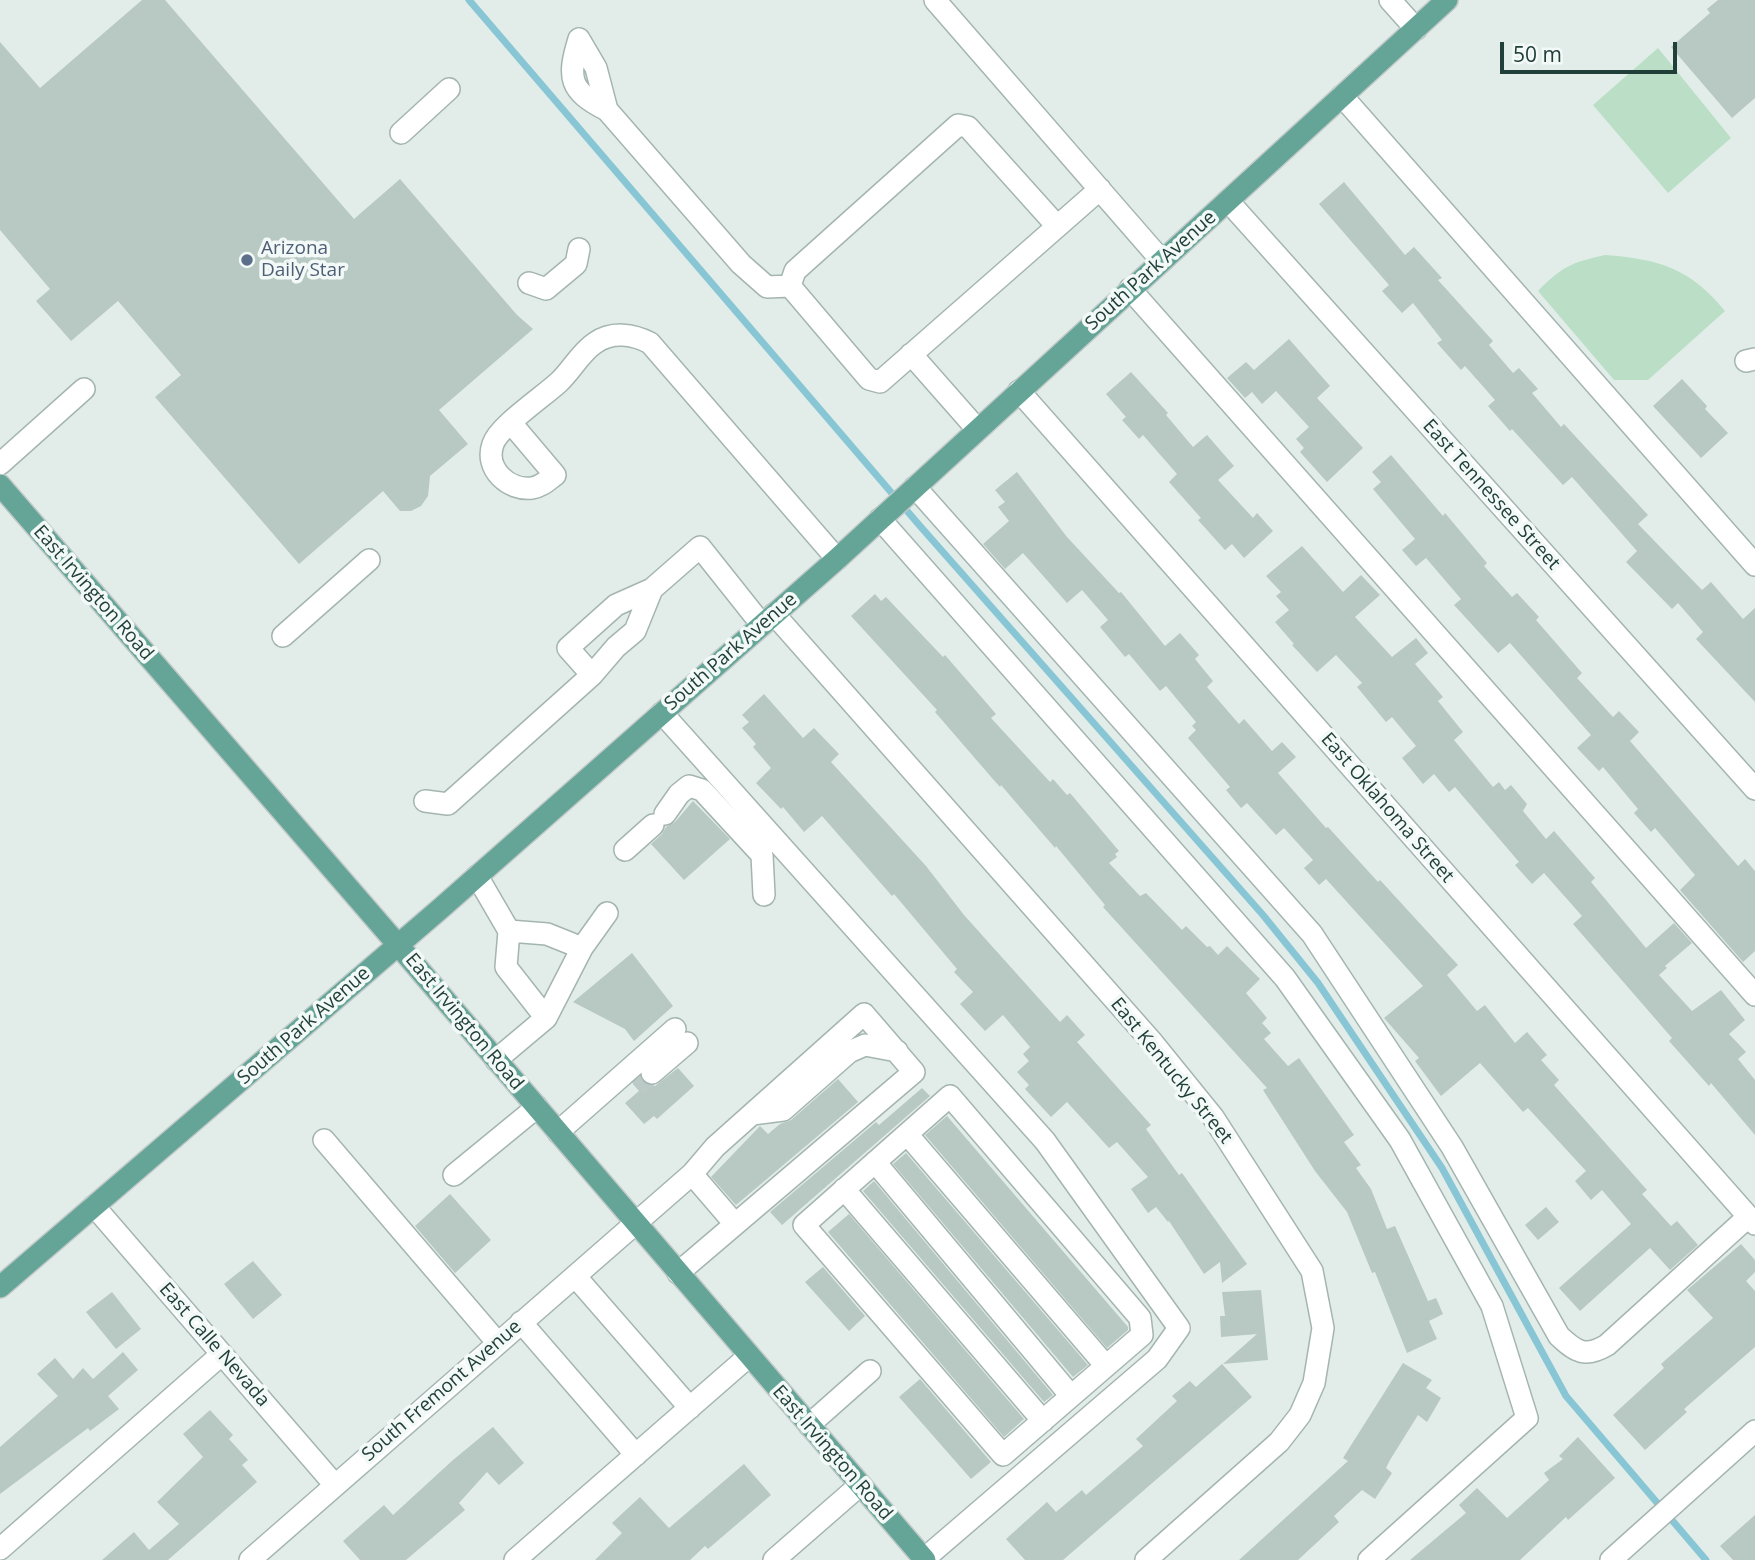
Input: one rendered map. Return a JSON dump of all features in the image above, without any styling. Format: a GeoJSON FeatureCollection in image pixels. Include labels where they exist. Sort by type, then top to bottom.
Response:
{"type":"FeatureCollection","features":[{"type":"Feature","properties":{"kind":"main road","name":"South Park Avenue"},"geometry":{"type":"LineString","coordinates":[[0,1287],[398,945],[837,559],[1447,0]]}},
{"type":"Feature","properties":{"kind":"main road","name":"East Irvington Road"},"geometry":{"type":"LineString","coordinates":[[0,485],[924,1559]]}},
{"type":"Feature","properties":{"kind":"street"},"geometry":{"type":"LineString","coordinates":[[935,0],[1162,261]]}},
{"type":"Feature","properties":{"kind":"street"},"geometry":{"type":"LineString","coordinates":[[1390,0],[1416,29]]}},
{"type":"Feature","properties":{"kind":"street"},"geometry":{"type":"LineString","coordinates":[[401,133],[449,89]]}},
{"type":"Feature","properties":{"kind":"street"},"geometry":{"type":"LineString","coordinates":[[1342,96],[1755,565]]}},
{"type":"Feature","properties":{"kind":"street"},"geometry":{"type":"LineString","coordinates":[[607,110],[741,264],[767,287],[790,286]]}},
{"type":"Feature","properties":{"kind":"street"},"geometry":{"type":"LineString","coordinates":[[790,286],[795,271],[958,125],[968,127],[1057,226]]}},
{"type":"Feature","properties":{"kind":"street"},"geometry":{"type":"LineString","coordinates":[[790,286],[869,379],[880,382],[1100,189]]}},
{"type":"Feature","properties":{"kind":"street","name":"East Tennessee Street"},"geometry":{"type":"LineString","coordinates":[[1228,201],[1755,789]]}},
{"type":"Feature","properties":{"kind":"street"},"geometry":{"type":"LineString","coordinates":[[528,283],[546,289],[576,264],[579,249]]}},
{"type":"Feature","properties":{"kind":"street"},"geometry":{"type":"LineString","coordinates":[[1130,289],[1755,995]]}},
{"type":"Feature","properties":{"kind":"street"},"geometry":{"type":"LineString","coordinates":[[511,423],[555,475],[544,484],[533,488],[512,485],[500,477],[494,467],[493,444],[511,423],[560,381],[594,343],[623,334],[639,337],[650,343],[837,559]]}},
{"type":"Feature","properties":{"kind":"street"},"geometry":{"type":"LineString","coordinates":[[911,354],[977,429]]}},
{"type":"Feature","properties":{"kind":"street"},"geometry":{"type":"LineString","coordinates":[[0,464],[84,389]]}},
{"type":"Feature","properties":{"kind":"street","name":"East Oklahoma Street"},"geometry":{"type":"LineString","coordinates":[[1018,391],[1752,1221]]}},
{"type":"Feature","properties":{"kind":"street"},"geometry":{"type":"LineString","coordinates":[[914,487],[1312,934],[1452,1147],[1559,1336],[1575,1351],[1595,1352],[1607,1345],[1752,1221]]}},
{"type":"Feature","properties":{"kind":"street"},"geometry":{"type":"LineString","coordinates":[[884,516],[1285,978],[1400,1140],[1492,1306],[1527,1418],[1369,1560]]}},
{"type":"Feature","properties":{"kind":"street","name":"East Kentucky Street"},"geometry":{"type":"LineString","coordinates":[[652,589],[700,547],[1161,1053],[1213,1117],[1312,1271],[1323,1328],[1314,1383],[1300,1415],[1279,1442],[1146,1560]]}},
{"type":"Feature","properties":{"kind":"street"},"geometry":{"type":"LineString","coordinates":[[284,636],[369,560]]}},
{"type":"Feature","properties":{"kind":"street"},"geometry":{"type":"LineString","coordinates":[[592,675],[568,648],[616,606],[652,589]]}},
{"type":"Feature","properties":{"kind":"street"},"geometry":{"type":"LineString","coordinates":[[425,801],[447,804],[592,675],[635,631],[652,589]]}},
{"type":"Feature","properties":{"kind":"street"},"geometry":{"type":"LineString","coordinates":[[662,713],[1045,1141],[1179,1328],[1157,1359],[924,1559]]}},
{"type":"Feature","properties":{"kind":"street"},"geometry":{"type":"LineString","coordinates":[[625,850],[659,819],[689,786],[702,790],[762,855],[764,895]]}},
{"type":"Feature","properties":{"kind":"street"},"geometry":{"type":"LineString","coordinates":[[477,876],[509,931],[506,967],[546,1018]]}},
{"type":"Feature","properties":{"kind":"street"},"geometry":{"type":"LineString","coordinates":[[496,1060],[546,1018],[582,948],[607,913]]}},
{"type":"Feature","properties":{"kind":"street"},"geometry":{"type":"LineString","coordinates":[[509,931],[547,934],[582,948]]}},
{"type":"Feature","properties":{"kind":"street","name":"South Fremont Avenue"},"geometry":{"type":"LineString","coordinates":[[250,1560],[692,1174],[715,1147],[864,1014],[897,1051]]}},
{"type":"Feature","properties":{"kind":"street"},"geometry":{"type":"LineString","coordinates":[[558,1132],[681,1036],[652,1073]]}},
{"type":"Feature","properties":{"kind":"street"},"geometry":{"type":"LineString","coordinates":[[678,1273],[914,1072],[897,1051],[865,1045],[849,1052],[783,1110],[752,1114]]}},
{"type":"Feature","properties":{"kind":"street"},"geometry":{"type":"LineString","coordinates":[[950,1096],[1140,1318],[1142,1335],[1003,1455],[804,1225],[875,1162],[950,1096]]}},
{"type":"Feature","properties":{"kind":"street"},"geometry":{"type":"LineString","coordinates":[[454,1175],[537,1107]]}},
{"type":"Feature","properties":{"kind":"street"},"geometry":{"type":"LineString","coordinates":[[907,1134],[1105,1366]]}},
{"type":"Feature","properties":{"kind":"street"},"geometry":{"type":"LineString","coordinates":[[324,1140],[497,1342]]}},
{"type":"Feature","properties":{"kind":"street"},"geometry":{"type":"LineString","coordinates":[[875,1162],[1071,1396]]}},
{"type":"Feature","properties":{"kind":"street"},"geometry":{"type":"LineString","coordinates":[[692,1174],[735,1224]]}},
{"type":"Feature","properties":{"kind":"street"},"geometry":{"type":"LineString","coordinates":[[844,1189],[1043,1421]]}},
{"type":"Feature","properties":{"kind":"street","name":"East Calle Nevada"},"geometry":{"type":"LineString","coordinates":[[94,1206],[334,1484]]}},
{"type":"Feature","properties":{"kind":"street"},"geometry":{"type":"LineString","coordinates":[[575,1276],[690,1408]]}},
{"type":"Feature","properties":{"kind":"street"},"geometry":{"type":"LineString","coordinates":[[521,1322],[636,1455]]}},
{"type":"Feature","properties":{"kind":"street"},"geometry":{"type":"LineString","coordinates":[[0,1549],[222,1353]]}},
{"type":"Feature","properties":{"kind":"street"},"geometry":{"type":"LineString","coordinates":[[515,1560],[749,1356]]}},
{"type":"Feature","properties":{"kind":"street"},"geometry":{"type":"LineString","coordinates":[[809,1425],[870,1371]]}},
{"type":"Feature","properties":{"kind":"street"},"geometry":{"type":"LineString","coordinates":[[1611,1560],[1755,1431]]}},
{"type":"Feature","properties":{"kind":"street"},"geometry":{"type":"LineString","coordinates":[[774,1560],[860,1485]]}},
{"type":"Feature","properties":{"kind":"green space"},"geometry":{"type":"Polygon","coordinates":[[[1658,48],[1731,138],[1668,193],[1593,105],[1658,48]]]}},
{"type":"Feature","properties":{"kind":"green space"},"geometry":{"type":"Polygon","coordinates":[[[1605,255],[1642,259],[1672,268],[1699,285],[1725,311],[1648,380],[1614,380],[1538,291],[1568,267],[1605,255]]]}},
{"type":"Feature","properties":{"kind":"building","name":"Arizona Daily Star"},"geometry":{"type":"Polygon","coordinates":[[[142,0],[165,0],[354,219],[400,179],[517,315],[533,329],[439,410],[468,444],[430,476],[428,496],[421,506],[411,511],[400,511],[383,491],[299,564],[155,397],[181,375],[118,301],[71,341],[36,301],[50,289],[0,230],[0,42],[40,88],[142,0]]]}},
{"type":"Feature","properties":{"kind":"building"},"geometry":{"type":"Polygon","coordinates":[[[1718,0],[1755,0],[1755,98],[1732,118],[1671,47],[1710,13],[1707,9],[1718,0]]]}},
{"type":"Feature","properties":{"kind":"building"},"geometry":{"type":"Polygon","coordinates":[[[1344,182],[1405,255],[1414,247],[1442,278],[1438,280],[1493,341],[1489,345],[1513,373],[1519,368],[1538,389],[1532,393],[1561,427],[1564,424],[1648,515],[1638,524],[1702,590],[1711,582],[1743,619],[1755,608],[1755,702],[1696,639],[1703,632],[1678,603],[1672,609],[1626,562],[1637,551],[1572,477],[1563,485],[1512,429],[1510,431],[1488,406],[1495,400],[1465,366],[1461,370],[1437,343],[1442,340],[1413,303],[1402,313],[1382,291],[1389,285],[1319,204],[1344,182]]]}},
{"type":"Feature","properties":{"kind":"building"},"geometry":{"type":"Polygon","coordinates":[[[1289,339],[1330,386],[1317,398],[1363,448],[1327,482],[1300,452],[1304,448],[1296,439],[1309,427],[1276,391],[1262,404],[1252,392],[1245,398],[1227,378],[1246,362],[1254,370],[1289,339]]]}},
{"type":"Feature","properties":{"kind":"building"},"geometry":{"type":"Polygon","coordinates":[[[1131,372],[1168,413],[1166,415],[1193,447],[1207,435],[1234,466],[1218,480],[1253,518],[1257,513],[1273,531],[1244,558],[1232,544],[1225,550],[1198,520],[1201,518],[1169,482],[1177,474],[1143,435],[1139,439],[1122,420],[1126,417],[1106,394],[1131,372]]]}},
{"type":"Feature","properties":{"kind":"building"},"geometry":{"type":"Polygon","coordinates":[[[1682,379],[1728,433],[1701,458],[1653,406],[1682,379]]]}},
{"type":"Feature","properties":{"kind":"building"},"geometry":{"type":"Polygon","coordinates":[[[1391,455],[1443,516],[1445,513],[1487,563],[1484,566],[1512,597],[1517,593],[1539,617],[1536,620],[1582,673],[1577,678],[1613,717],[1619,711],[1639,732],[1630,741],[1738,866],[1745,859],[1755,871],[1755,951],[1743,962],[1680,890],[1695,875],[1655,828],[1651,832],[1634,813],[1638,809],[1603,767],[1599,771],[1577,748],[1591,735],[1510,643],[1498,653],[1454,605],[1461,599],[1426,558],[1416,566],[1402,550],[1415,539],[1373,489],[1381,482],[1372,472],[1391,455]]]}},
{"type":"Feature","properties":{"kind":"building"},"geometry":{"type":"Polygon","coordinates":[[[1017,472],[1067,537],[1119,593],[1121,592],[1165,646],[1180,633],[1199,655],[1195,659],[1213,681],[1207,687],[1239,724],[1244,719],[1272,751],[1282,742],[1296,757],[1278,773],[1326,828],[1328,827],[1378,882],[1380,880],[1458,965],[1447,975],[1477,1011],[1485,1005],[1515,1043],[1527,1032],[1547,1055],[1541,1060],[1559,1080],[1554,1085],[1647,1190],[1642,1194],[1671,1226],[1677,1221],[1698,1245],[1670,1270],[1650,1248],[1580,1311],[1559,1288],[1631,1224],[1602,1190],[1591,1200],[1575,1181],[1586,1171],[1528,1108],[1523,1112],[1480,1063],[1441,1096],[1415,1061],[1419,1058],[1384,1018],[1423,986],[1326,879],[1319,885],[1304,868],[1313,860],[1284,828],[1276,835],[1247,803],[1241,808],[1226,790],[1230,787],[1188,738],[1196,730],[1192,726],[1196,722],[1166,686],[1160,691],[1129,654],[1125,657],[1100,627],[1108,620],[1082,590],[1067,603],[1023,553],[1005,569],[983,544],[1009,521],[998,507],[1005,502],[995,490],[1017,472]]]}},
{"type":"Feature","properties":{"kind":"building"},"geometry":{"type":"Polygon","coordinates":[[[1302,546],[1343,592],[1361,575],[1380,595],[1355,617],[1392,657],[1416,638],[1428,653],[1415,664],[1443,697],[1438,701],[1463,732],[1454,740],[1493,787],[1499,782],[1505,790],[1511,785],[1527,804],[1523,811],[1546,839],[1554,831],[1595,878],[1591,882],[1646,948],[1674,923],[1692,943],[1665,966],[1667,968],[1659,975],[1692,1011],[1721,990],[1745,1020],[1729,1034],[1746,1052],[1738,1059],[1755,1080],[1755,1135],[1711,1083],[1709,1086],[1669,1041],[1672,1038],[1573,924],[1582,916],[1544,873],[1532,884],[1515,865],[1519,862],[1455,787],[1449,792],[1434,774],[1423,784],[1402,758],[1416,746],[1392,717],[1386,722],[1357,687],[1362,683],[1336,655],[1317,672],[1292,645],[1294,644],[1275,622],[1289,610],[1276,596],[1281,592],[1266,576],[1302,546]]]}},
{"type":"Feature","properties":{"kind":"building"},"geometry":{"type":"Polygon","coordinates":[[[875,594],[881,601],[886,597],[943,657],[945,655],[996,714],[991,718],[1050,782],[1053,779],[1067,795],[1070,793],[1119,851],[1115,854],[1117,857],[1109,863],[1140,896],[1146,893],[1182,930],[1186,926],[1218,955],[1227,946],[1260,979],[1246,993],[1267,1018],[1262,1023],[1271,1033],[1264,1039],[1288,1066],[1299,1058],[1354,1135],[1344,1142],[1361,1165],[1356,1168],[1371,1189],[1387,1229],[1395,1226],[1428,1301],[1436,1298],[1443,1314],[1429,1321],[1437,1339],[1407,1353],[1375,1272],[1372,1273],[1347,1212],[1315,1171],[1263,1090],[1267,1088],[1103,907],[1105,905],[1056,846],[1055,848],[1001,785],[1000,787],[935,712],[937,710],[851,616],[875,594]]]}},
{"type":"Feature","properties":{"kind":"building"},"geometry":{"type":"Polygon","coordinates":[[[764,694],[803,738],[814,728],[839,754],[831,762],[926,866],[964,915],[1060,1022],[1067,1015],[1085,1035],[1077,1042],[1151,1125],[1146,1129],[1179,1175],[1182,1173],[1247,1264],[1222,1283],[1220,1262],[1204,1274],[1169,1221],[1156,1207],[1148,1213],[1131,1189],[1148,1177],[1117,1142],[1109,1148],[1067,1102],[1051,1117],[1025,1089],[1029,1085],[1017,1072],[1029,1061],[1023,1054],[1030,1047],[1003,1015],[985,1031],[960,1004],[973,992],[954,972],[957,969],[894,894],[892,896],[822,816],[804,832],[783,807],[781,809],[756,783],[771,768],[753,747],[756,744],[742,728],[749,722],[742,715],[764,694]]]}},
{"type":"Feature","properties":{"kind":"building"},"geometry":{"type":"Polygon","coordinates":[[[693,801],[730,839],[684,880],[651,844],[693,801]]]}},
{"type":"Feature","properties":{"kind":"building"},"geometry":{"type":"Polygon","coordinates":[[[632,953],[673,1006],[634,1041],[625,1029],[573,1002],[632,953]]]}},
{"type":"Feature","properties":{"kind":"building"},"geometry":{"type":"Polygon","coordinates":[[[678,1068],[694,1086],[657,1119],[654,1116],[644,1124],[625,1103],[639,1091],[633,1084],[640,1077],[647,1085],[655,1086],[678,1068]]]}},
{"type":"Feature","properties":{"kind":"building"},"geometry":{"type":"Polygon","coordinates":[[[838,1079],[858,1102],[736,1205],[711,1177],[760,1126],[768,1134],[780,1124],[791,1120],[838,1079]]]}},
{"type":"Feature","properties":{"kind":"building"},"geometry":{"type":"Polygon","coordinates":[[[922,1088],[930,1096],[782,1225],[770,1212],[876,1122],[879,1125],[922,1088]]]}},
{"type":"Feature","properties":{"kind":"building"},"geometry":{"type":"Polygon","coordinates":[[[947,1116],[1128,1327],[1128,1330],[1107,1348],[925,1135],[947,1116]]]}},
{"type":"Feature","properties":{"kind":"building"},"geometry":{"type":"Polygon","coordinates":[[[906,1153],[1088,1365],[1073,1377],[893,1164],[906,1153]]]}},
{"type":"Feature","properties":{"kind":"building"},"geometry":{"type":"Polygon","coordinates":[[[874,1181],[1053,1395],[1044,1402],[863,1191],[874,1181]]]}},
{"type":"Feature","properties":{"kind":"building"},"geometry":{"type":"Polygon","coordinates":[[[450,1194],[491,1240],[455,1273],[415,1226],[450,1194]]]}},
{"type":"Feature","properties":{"kind":"building"},"geometry":{"type":"Polygon","coordinates":[[[1546,1207],[1559,1222],[1538,1240],[1525,1225],[1546,1207]]]}},
{"type":"Feature","properties":{"kind":"building"},"geometry":{"type":"Polygon","coordinates":[[[849,1214],[1024,1419],[1004,1437],[828,1232],[849,1214]]]}},
{"type":"Feature","properties":{"kind":"building"},"geometry":{"type":"Polygon","coordinates":[[[1741,1244],[1755,1260],[1755,1272],[1746,1281],[1755,1291],[1755,1347],[1684,1409],[1687,1412],[1645,1450],[1613,1415],[1664,1368],[1661,1364],[1713,1318],[1687,1290],[1741,1244]]]}},
{"type":"Feature","properties":{"kind":"building"},"geometry":{"type":"Polygon","coordinates":[[[253,1261],[282,1295],[253,1319],[224,1284],[253,1261]]]}},
{"type":"Feature","properties":{"kind":"building"},"geometry":{"type":"Polygon","coordinates":[[[823,1267],[865,1316],[849,1331],[805,1282],[823,1267]]]}},
{"type":"Feature","properties":{"kind":"building"},"geometry":{"type":"Polygon","coordinates":[[[1261,1290],[1268,1360],[1223,1364],[1257,1334],[1221,1337],[1220,1316],[1225,1316],[1222,1292],[1261,1290]]]}},
{"type":"Feature","properties":{"kind":"building"},"geometry":{"type":"Polygon","coordinates":[[[112,1292],[141,1329],[116,1349],[86,1312],[112,1292]]]}},
{"type":"Feature","properties":{"kind":"building"},"geometry":{"type":"Polygon","coordinates":[[[123,1352],[138,1370],[108,1396],[119,1409],[90,1431],[88,1428],[0,1494],[0,1447],[58,1396],[37,1374],[55,1358],[73,1379],[83,1368],[93,1379],[123,1352]]]}},
{"type":"Feature","properties":{"kind":"building"},"geometry":{"type":"Polygon","coordinates":[[[1403,1363],[1432,1380],[1426,1388],[1441,1398],[1427,1422],[1418,1415],[1390,1460],[1386,1468],[1392,1473],[1375,1499],[1362,1490],[1334,1516],[1339,1522],[1298,1560],[1239,1560],[1348,1461],[1343,1458],[1403,1363]]]}},
{"type":"Feature","properties":{"kind":"building"},"geometry":{"type":"Polygon","coordinates":[[[1222,1364],[1252,1397],[1063,1560],[1025,1560],[1006,1539],[1047,1502],[1056,1512],[1082,1490],[1086,1495],[1143,1446],[1136,1439],[1177,1401],[1172,1396],[1190,1381],[1196,1387],[1222,1364]]]}},
{"type":"Feature","properties":{"kind":"building"},"geometry":{"type":"Polygon","coordinates":[[[920,1379],[991,1462],[971,1479],[899,1397],[920,1379]]]}},
{"type":"Feature","properties":{"kind":"building"},"geometry":{"type":"Polygon","coordinates":[[[210,1410],[233,1435],[229,1439],[248,1460],[242,1465],[257,1482],[168,1560],[102,1560],[134,1532],[149,1550],[179,1524],[157,1502],[203,1457],[183,1434],[210,1410]]]}},
{"type":"Feature","properties":{"kind":"building"},"geometry":{"type":"Polygon","coordinates":[[[493,1427],[524,1463],[499,1485],[487,1472],[459,1503],[465,1510],[406,1560],[360,1560],[343,1541],[384,1505],[393,1515],[493,1427]]]}},
{"type":"Feature","properties":{"kind":"building"},"geometry":{"type":"Polygon","coordinates":[[[1578,1437],[1615,1478],[1568,1520],[1566,1517],[1520,1560],[1410,1560],[1466,1513],[1459,1505],[1477,1488],[1507,1518],[1549,1480],[1544,1473],[1563,1459],[1559,1456],[1578,1437]]]}},
{"type":"Feature","properties":{"kind":"building"},"geometry":{"type":"Polygon","coordinates":[[[744,1464],[771,1495],[708,1549],[705,1546],[690,1560],[595,1560],[622,1533],[612,1523],[640,1497],[669,1528],[744,1464]]]}},
{"type":"Feature","properties":{"kind":"building"},"geometry":{"type":"Polygon","coordinates":[[[1755,1515],[1755,1560],[1733,1560],[1720,1546],[1755,1515]]]}},
{"type":"Feature","properties":{"kind":"waterway"},"geometry":{"type":"LineString","coordinates":[[469,0],[920,526],[1263,915],[1318,983],[1442,1168],[1566,1396],[1706,1560]]}},
{"type":"Feature","properties":{"kind":"tunnel"},"geometry":{"type":"LineString","coordinates":[[636,1087],[652,1073]]}},
{"type":"Feature","properties":{"kind":"place","name":"Arizona Daily Star"},"geometry":{"type":"Point","coordinates":[247,260]}}]}
